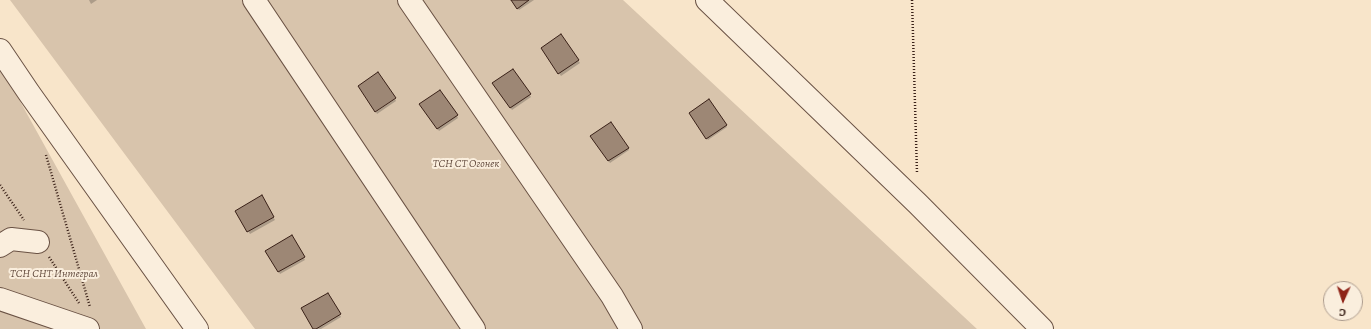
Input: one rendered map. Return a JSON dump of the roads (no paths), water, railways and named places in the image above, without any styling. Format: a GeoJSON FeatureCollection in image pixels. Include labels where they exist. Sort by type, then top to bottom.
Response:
{"type":"FeatureCollection","features":[{"type":"Feature","properties":{"kind":"street"},"geometry":{"type":"LineString","coordinates":[[254,0],[474,329]]}},
{"type":"Feature","properties":{"kind":"street"},"geometry":{"type":"LineString","coordinates":[[409,0],[612,296],[631,329]]}},
{"type":"Feature","properties":{"kind":"street"},"geometry":{"type":"LineString","coordinates":[[707,0],[918,204],[1042,329]]}},
{"type":"Feature","properties":{"kind":"street"},"geometry":{"type":"LineString","coordinates":[[0,50],[28,93],[197,329]]}},
{"type":"Feature","properties":{"kind":"street"},"geometry":{"type":"LineString","coordinates":[[0,246],[11,240],[38,242]]}},
{"type":"Feature","properties":{"kind":"street"},"geometry":{"type":"LineString","coordinates":[[0,299],[90,321]]}},
{"type":"Feature","properties":{"kind":"park label","name":"ТСН СТ Огонек"},"geometry":{"type":"Point","coordinates":[466,164]}},
{"type":"Feature","properties":{"kind":"park label","name":"ТСН СНТ Интеграл"},"geometry":{"type":"Point","coordinates":[54,274]}}]}
